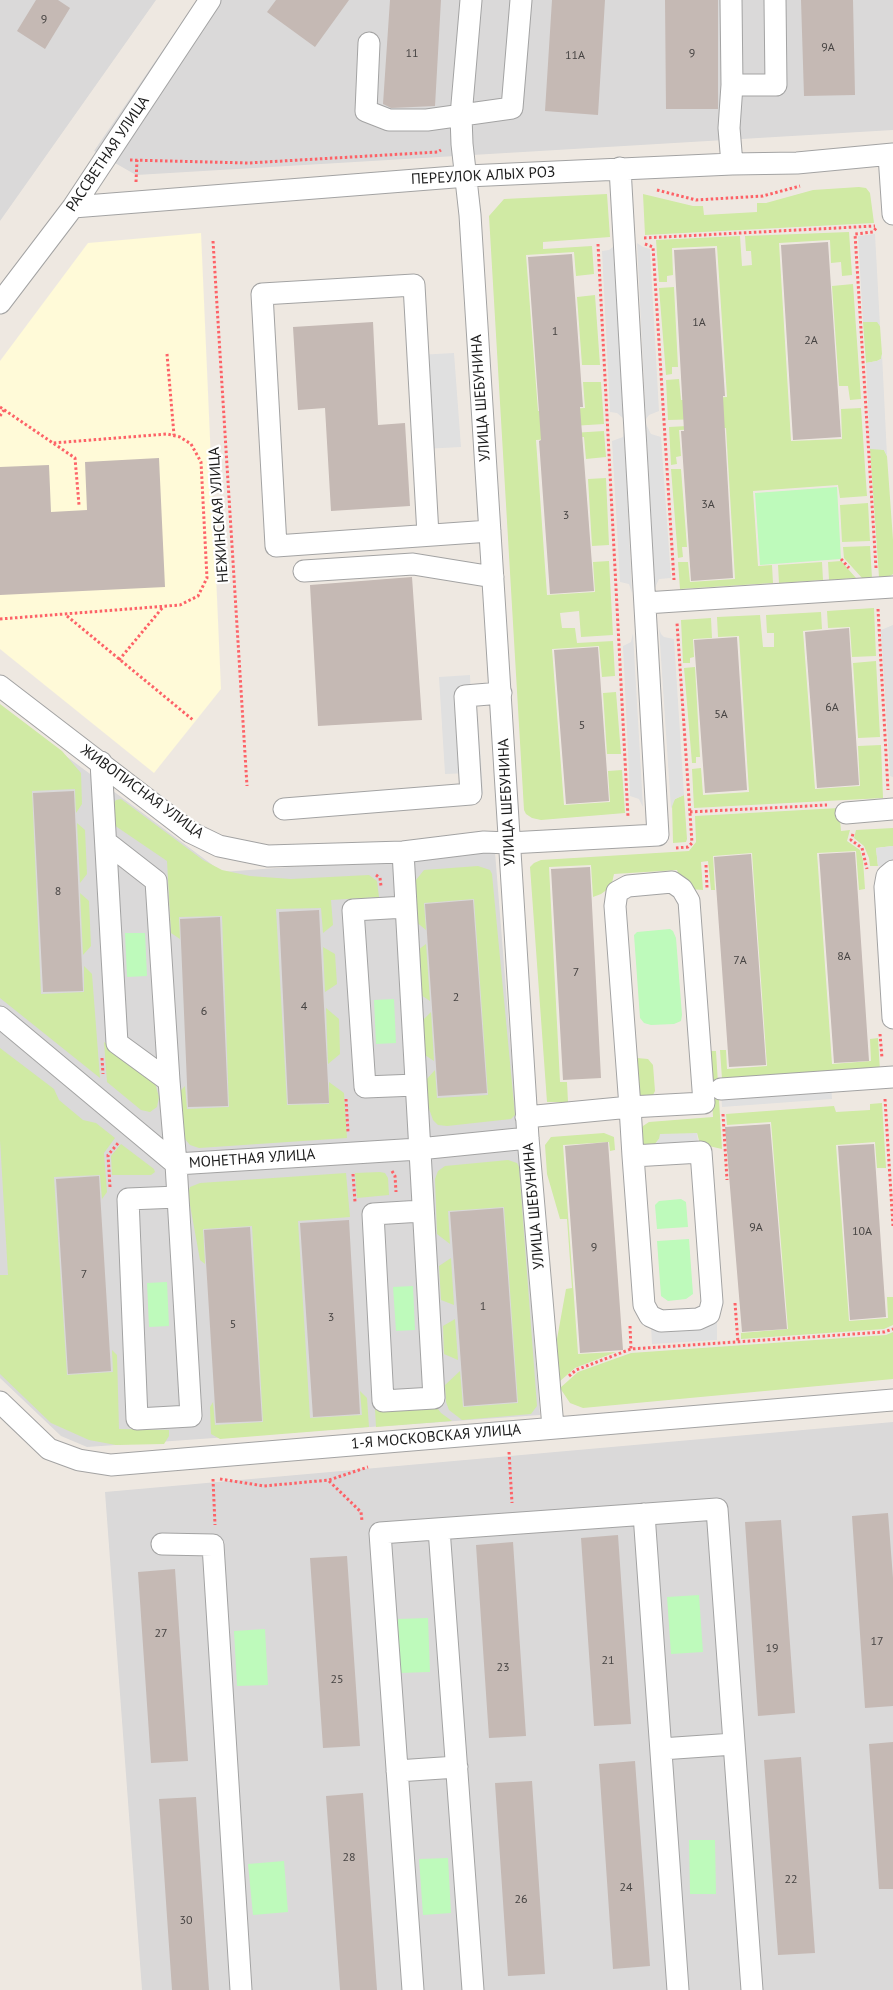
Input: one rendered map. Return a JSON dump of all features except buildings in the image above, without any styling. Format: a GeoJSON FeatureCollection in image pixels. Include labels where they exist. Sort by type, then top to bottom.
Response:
{"type":"FeatureCollection","features":[{"type":"Feature","properties":{"kind":"street","name":"РАССВЕТНАЯ УЛИЦА"},"geometry":{"type":"LineString","coordinates":[[0,304],[73,207],[210,0]]}},
{"type":"Feature","properties":{"kind":"street","name":"УЛИЦА ШЕБУНИНА"},"geometry":{"type":"LineString","coordinates":[[471,0],[452,117],[462,144],[467,176],[527,1128],[553,1427]]}},
{"type":"Feature","properties":{"kind":"street"},"geometry":{"type":"LineString","coordinates":[[368,43],[366,111],[390,120],[427,120],[512,108],[521,0]]}},
{"type":"Feature","properties":{"kind":"street"},"geometry":{"type":"LineString","coordinates":[[732,0],[732,85],[729,128],[732,164]]}},
{"type":"Feature","properties":{"kind":"street"},"geometry":{"type":"LineString","coordinates":[[732,85],[776,85],[775,0]]}},
{"type":"Feature","properties":{"kind":"street"},"geometry":{"type":"LineString","coordinates":[[884,222],[891,154]]}},
{"type":"Feature","properties":{"kind":"street","name":"ПЕРЕУЛОК АЛЫХ РОЗ"},"geometry":{"type":"LineString","coordinates":[[73,207],[467,176],[620,168],[797,164],[891,154]]}},
{"type":"Feature","properties":{"kind":"street"},"geometry":{"type":"LineString","coordinates":[[620,168],[645,603],[893,587]]}},
{"type":"Feature","properties":{"kind":"street"},"geometry":{"type":"LineString","coordinates":[[428,535],[414,285],[262,294],[276,546],[490,531]]}},
{"type":"Feature","properties":{"kind":"street"},"geometry":{"type":"LineString","coordinates":[[304,571],[413,564],[493,577]]}},
{"type":"Feature","properties":{"kind":"street","name":"ЖИВОПИСНАЯ УЛИЦА"},"geometry":{"type":"LineString","coordinates":[[0,686],[190,832],[220,846],[268,856],[403,852],[484,842],[509,843],[658,835],[645,603]]}},
{"type":"Feature","properties":{"kind":"street"},"geometry":{"type":"LineString","coordinates":[[284,808],[471,794],[465,696],[501,693]]}},
{"type":"Feature","properties":{"kind":"street"},"geometry":{"type":"LineString","coordinates":[[101,762],[116,1043],[169,1080]]}},
{"type":"Feature","properties":{"kind":"street"},"geometry":{"type":"LineString","coordinates":[[844,810],[890,800]]}},
{"type":"Feature","properties":{"kind":"street"},"geometry":{"type":"LineString","coordinates":[[106,842],[156,881],[176,1164],[178,1197],[191,1416],[137,1419],[128,1199],[178,1197]]}},
{"type":"Feature","properties":{"kind":"street"},"geometry":{"type":"LineString","coordinates":[[403,852],[434,1398],[383,1401],[373,1214],[422,1211]]}},
{"type":"Feature","properties":{"kind":"street"},"geometry":{"type":"LineString","coordinates":[[886,1023],[885,887],[887,876],[893,871]]}},
{"type":"Feature","properties":{"kind":"street"},"geometry":{"type":"LineString","coordinates":[[630,1108],[704,1103],[689,901],[682,889],[672,882],[628,886],[618,892],[615,906],[630,1108],[633,1156],[644,1305],[650,1316],[661,1321],[698,1319],[709,1314],[712,1302],[702,1152],[633,1156]]}},
{"type":"Feature","properties":{"kind":"street"},"geometry":{"type":"LineString","coordinates":[[406,906],[353,910],[365,1087],[416,1085]]}},
{"type":"Feature","properties":{"kind":"street","name":"МОНЕТНАЯ УЛИЦА"},"geometry":{"type":"LineString","coordinates":[[0,1017],[176,1164],[419,1149],[630,1108]]}},
{"type":"Feature","properties":{"kind":"street"},"geometry":{"type":"LineString","coordinates":[[721,1089],[888,1078]]}},
{"type":"Feature","properties":{"kind":"street","name":"1-Я МОСКОВСКАЯ УЛИЦА"},"geometry":{"type":"LineString","coordinates":[[0,1402],[49,1449],[79,1460],[111,1465],[893,1400]]}},
{"type":"Feature","properties":{"kind":"street"},"geometry":{"type":"LineString","coordinates":[[413,1990],[380,1533],[717,1509],[752,1990]]}},
{"type":"Feature","properties":{"kind":"street"},"geometry":{"type":"LineString","coordinates":[[644,1514],[678,1990]]}},
{"type":"Feature","properties":{"kind":"street"},"geometry":{"type":"LineString","coordinates":[[439,1529],[473,1990]]}},
{"type":"Feature","properties":{"kind":"street"},"geometry":{"type":"LineString","coordinates":[[162,1544],[213,1545],[241,1990]]}},
{"type":"Feature","properties":{"kind":"street"},"geometry":{"type":"LineString","coordinates":[[661,1749],[734,1744]]}},
{"type":"Feature","properties":{"kind":"street"},"geometry":{"type":"LineString","coordinates":[[397,1771],[457,1767]]}},
{"type":"Feature","properties":{"kind":"path"},"geometry":{"type":"LineString","coordinates":[[116,141],[127,160],[248,164],[438,152],[448,144],[452,117]]}},
{"type":"Feature","properties":{"kind":"path"},"geometry":{"type":"LineString","coordinates":[[654,190],[696,200],[762,196],[804,185]]}},
{"type":"Feature","properties":{"kind":"path"},"geometry":{"type":"LineString","coordinates":[[876,573],[855,234],[873,232],[884,222]]}},
{"type":"Feature","properties":{"kind":"path"},"geometry":{"type":"LineString","coordinates":[[674,584],[653,247],[642,242],[641,238],[884,222]]}},
{"type":"Feature","properties":{"kind":"path","name":"НЕЖИНСКАЯ УЛИЦА"},"geometry":{"type":"LineString","coordinates":[[213,241],[247,786]]}},
{"type":"Feature","properties":{"kind":"path"},"geometry":{"type":"LineString","coordinates":[[607,249],[598,246],[628,817],[619,818]]}},
{"type":"Feature","properties":{"kind":"path"},"geometry":{"type":"LineString","coordinates":[[167,354],[174,435]]}},
{"type":"Feature","properties":{"kind":"path"},"geometry":{"type":"LineString","coordinates":[[0,408],[75,458],[79,505]]}},
{"type":"Feature","properties":{"kind":"path"},"geometry":{"type":"LineString","coordinates":[[0,416],[4,410]]}},
{"type":"Feature","properties":{"kind":"path"},"geometry":{"type":"LineString","coordinates":[[0,619],[180,605],[192,601],[198,596],[205,585],[208,572],[200,458],[191,444],[174,435],[53,443]]}},
{"type":"Feature","properties":{"kind":"path"},"geometry":{"type":"LineString","coordinates":[[878,605],[890,800]]}},
{"type":"Feature","properties":{"kind":"path"},"geometry":{"type":"LineString","coordinates":[[119,660],[163,607]]}},
{"type":"Feature","properties":{"kind":"path"},"geometry":{"type":"LineString","coordinates":[[67,616],[193,720]]}},
{"type":"Feature","properties":{"kind":"path"},"geometry":{"type":"LineString","coordinates":[[668,848],[688,847],[692,843],[676,617]]}},
{"type":"Feature","properties":{"kind":"path"},"geometry":{"type":"LineString","coordinates":[[690,812],[844,810],[851,840],[862,848],[866,859],[868,879]]}},
{"type":"Feature","properties":{"kind":"path"},"geometry":{"type":"LineString","coordinates":[[886,1023],[893,1226]]}},
{"type":"Feature","properties":{"kind":"path"},"geometry":{"type":"LineString","coordinates":[[101,1049],[103,1078]]}},
{"type":"Feature","properties":{"kind":"path"},"geometry":{"type":"LineString","coordinates":[[391,1170],[394,1176],[396,1195]]}},
{"type":"Feature","properties":{"kind":"path"},"geometry":{"type":"LineString","coordinates":[[738,1343],[884,1332],[893,1329]]}},
{"type":"Feature","properties":{"kind":"path"},"geometry":{"type":"LineString","coordinates":[[563,1382],[576,1370],[631,1349]]}},
{"type":"Feature","properties":{"kind":"path"},"geometry":{"type":"LineString","coordinates":[[509,1451],[513,1524]]}},
{"type":"Feature","properties":{"kind":"path"},"geometry":{"type":"LineString","coordinates":[[213,1478],[215,1524],[213,1545]]}},
{"type":"Feature","properties":{"kind":"shaded area"},"geometry":{"type":"Polygon","coordinates":[[[0,0],[156,0],[0,221],[0,0]]]}},
{"type":"Feature","properties":{"kind":"shaded area"},"geometry":{"type":"Polygon","coordinates":[[[197,0],[893,0],[893,130],[136,175],[94,151],[197,0]]]}},
{"type":"Feature","properties":{"kind":"shaded area"},"geometry":{"type":"Polygon","coordinates":[[[201,233],[221,689],[154,773],[0,649],[0,361],[88,243],[201,233]]]}},
{"type":"Feature","properties":{"kind":"shaded area"},"geometry":{"type":"Polygon","coordinates":[[[875,234],[880,326],[877,322],[863,322],[858,236],[875,234]]]}},
{"type":"Feature","properties":{"kind":"shaded area"},"geometry":{"type":"Polygon","coordinates":[[[637,243],[650,249],[659,411],[649,415],[646,419],[646,424],[637,243]]]}},
{"type":"Feature","properties":{"kind":"shaded area"},"geometry":{"type":"Polygon","coordinates":[[[614,246],[624,419],[617,413],[610,412],[602,251],[609,250],[614,246]]]}},
{"type":"Feature","properties":{"kind":"shaded area"},"geometry":{"type":"Polygon","coordinates":[[[454,353],[461,447],[423,449],[418,355],[454,353]]]}},
{"type":"Feature","properties":{"kind":"shaded area"},"geometry":{"type":"Polygon","coordinates":[[[882,354],[887,456],[884,450],[870,449],[866,363],[881,359],[882,354]]]}},
{"type":"Feature","properties":{"kind":"shaded area"},"geometry":{"type":"Polygon","coordinates":[[[646,424],[651,434],[661,437],[671,578],[659,579],[655,588],[646,424]]]}},
{"type":"Feature","properties":{"kind":"shaded area"},"geometry":{"type":"Polygon","coordinates":[[[624,431],[632,593],[629,584],[620,582],[612,441],[623,437],[624,431]]]}},
{"type":"Feature","properties":{"kind":"shaded area"},"geometry":{"type":"Polygon","coordinates":[[[893,625],[893,777],[890,776],[881,630],[893,625]]]}},
{"type":"Feature","properties":{"kind":"shaded area"},"geometry":{"type":"Polygon","coordinates":[[[659,628],[664,637],[674,639],[684,795],[675,799],[671,809],[659,628]]]}},
{"type":"Feature","properties":{"kind":"shaded area"},"geometry":{"type":"Polygon","coordinates":[[[633,633],[643,807],[639,799],[630,796],[623,646],[631,642],[633,633]]]}},
{"type":"Feature","properties":{"kind":"shaded area"},"geometry":{"type":"Polygon","coordinates":[[[470,675],[471,696],[466,716],[478,716],[483,793],[471,794],[469,773],[445,774],[439,677],[470,675]]]}},
{"type":"Feature","properties":{"kind":"shaded area"},"geometry":{"type":"Polygon","coordinates":[[[0,707],[222,872],[495,852],[540,1415],[87,1447],[61,1436],[0,1378],[0,707]]]}},
{"type":"Feature","properties":{"kind":"shaded area"},"geometry":{"type":"Polygon","coordinates":[[[893,846],[893,865],[878,866],[876,848],[893,846]]]}},
{"type":"Feature","properties":{"kind":"shaded area"},"geometry":{"type":"Polygon","coordinates":[[[831,1081],[832,1099],[722,1107],[721,1089],[831,1081]]]}},
{"type":"Feature","properties":{"kind":"shaded area"},"geometry":{"type":"Polygon","coordinates":[[[697,1133],[698,1142],[654,1145],[659,1139],[660,1134],[697,1133]]]}},
{"type":"Feature","properties":{"kind":"shaded area"},"geometry":{"type":"Polygon","coordinates":[[[717,1322],[717,1340],[652,1344],[651,1326],[717,1322]]]}},
{"type":"Feature","properties":{"kind":"shaded area"},"geometry":{"type":"Polygon","coordinates":[[[893,1422],[893,1990],[142,1990],[105,1492],[893,1422]]]}},
{"type":"Feature","properties":{"kind":"green space"},"geometry":{"type":"Polygon","coordinates":[[[866,188],[870,193],[874,223],[645,235],[643,194],[693,206],[703,206],[704,215],[757,212],[757,203],[766,203],[813,190],[866,188]]]}},
{"type":"Feature","properties":{"kind":"green space"},"geometry":{"type":"Polygon","coordinates":[[[607,194],[610,237],[543,242],[543,249],[592,246],[594,274],[576,276],[574,252],[526,255],[538,411],[585,408],[583,382],[601,382],[604,424],[556,427],[556,434],[604,431],[606,457],[586,459],[584,437],[536,440],[547,595],[595,592],[593,562],[609,561],[613,635],[581,637],[579,611],[560,613],[562,628],[575,628],[577,643],[613,641],[615,676],[602,677],[599,646],[552,649],[564,805],[610,802],[608,771],[622,770],[625,813],[541,820],[532,818],[524,810],[489,216],[504,199],[607,194]]]}},
{"type":"Feature","properties":{"kind":"green space"},"geometry":{"type":"Polygon","coordinates":[[[849,232],[852,275],[842,276],[841,262],[831,263],[830,240],[779,243],[791,441],[842,439],[841,409],[861,408],[867,496],[840,498],[838,485],[753,491],[758,566],[772,565],[773,583],[680,589],[678,562],[688,562],[690,582],[735,579],[726,428],[679,430],[681,456],[676,457],[677,464],[671,465],[669,427],[705,425],[705,419],[668,420],[666,380],[679,379],[681,400],[727,397],[717,246],[672,248],[673,275],[667,276],[667,282],[659,282],[656,240],[740,236],[742,266],[752,265],[751,251],[746,251],[745,236],[849,232]]]}},
{"type":"Feature","properties":{"kind":"green space"},"geometry":{"type":"Polygon","coordinates":[[[853,284],[861,399],[850,400],[848,386],[839,386],[832,286],[853,284]]]}},
{"type":"Feature","properties":{"kind":"green space"},"geometry":{"type":"Polygon","coordinates":[[[674,287],[678,367],[672,367],[672,374],[666,375],[659,288],[674,287]]]}},
{"type":"Feature","properties":{"kind":"green space"},"geometry":{"type":"Polygon","coordinates":[[[595,295],[600,365],[582,365],[577,297],[595,295]]]}},
{"type":"Feature","properties":{"kind":"green space"},"geometry":{"type":"Polygon","coordinates":[[[863,322],[878,322],[880,326],[882,354],[881,359],[866,363],[863,322]]]}},
{"type":"Feature","properties":{"kind":"green space"},"geometry":{"type":"Polygon","coordinates":[[[870,449],[884,450],[887,456],[893,540],[893,574],[879,577],[870,449]]]}},
{"type":"Feature","properties":{"kind":"green space"},"geometry":{"type":"Polygon","coordinates":[[[671,469],[681,469],[687,547],[682,547],[683,557],[678,558],[671,469]]]}},
{"type":"Feature","properties":{"kind":"green space"},"geometry":{"type":"Polygon","coordinates":[[[606,478],[609,545],[592,546],[588,479],[606,478]]]}},
{"type":"Feature","properties":{"kind":"green space"},"geometry":{"type":"Polygon","coordinates":[[[837,487],[841,559],[760,565],[755,493],[837,487]]]}},
{"type":"Feature","properties":{"kind":"green space"},"geometry":{"type":"Polygon","coordinates":[[[868,503],[870,541],[842,542],[840,505],[868,503]]]}},
{"type":"Feature","properties":{"kind":"green space"},"geometry":{"type":"Polygon","coordinates":[[[870,546],[872,578],[862,578],[844,558],[843,547],[870,546]]]}},
{"type":"Feature","properties":{"kind":"green space"},"geometry":{"type":"Polygon","coordinates":[[[841,561],[856,578],[829,580],[828,562],[841,561]]]}},
{"type":"Feature","properties":{"kind":"green space"},"geometry":{"type":"Polygon","coordinates":[[[822,562],[823,580],[779,583],[778,565],[822,562]]]}},
{"type":"Feature","properties":{"kind":"green space"},"geometry":{"type":"Polygon","coordinates":[[[874,608],[876,656],[852,657],[850,627],[828,628],[827,611],[874,608]]]}},
{"type":"Feature","properties":{"kind":"green space"},"geometry":{"type":"Polygon","coordinates":[[[821,612],[822,629],[803,631],[815,789],[860,786],[858,746],[881,745],[883,798],[694,808],[692,769],[701,768],[703,795],[749,792],[739,636],[718,637],[717,617],[760,615],[763,647],[774,647],[774,633],[767,633],[766,615],[821,612]]]}},
{"type":"Feature","properties":{"kind":"green space"},"geometry":{"type":"Polygon","coordinates":[[[711,618],[712,638],[693,639],[694,657],[690,658],[690,663],[683,663],[681,620],[711,618]]]}},
{"type":"Feature","properties":{"kind":"green space"},"geometry":{"type":"Polygon","coordinates":[[[876,661],[880,737],[858,738],[853,663],[876,661]]]}},
{"type":"Feature","properties":{"kind":"green space"},"geometry":{"type":"Polygon","coordinates":[[[695,667],[700,757],[696,757],[696,763],[692,763],[684,668],[695,667]]]}},
{"type":"Feature","properties":{"kind":"green space"},"geometry":{"type":"Polygon","coordinates":[[[616,692],[621,754],[607,754],[603,693],[616,692]]]}},
{"type":"Feature","properties":{"kind":"green space"},"geometry":{"type":"Polygon","coordinates":[[[0,704],[62,751],[81,773],[82,804],[76,813],[75,789],[32,791],[41,994],[84,992],[84,966],[92,974],[100,1078],[0,998],[0,704]]]}},
{"type":"Feature","properties":{"kind":"green space"},"geometry":{"type":"Polygon","coordinates":[[[684,795],[687,839],[686,842],[673,843],[672,803],[675,799],[684,795]]]}},
{"type":"Feature","properties":{"kind":"green space"},"geometry":{"type":"Polygon","coordinates":[[[121,799],[203,860],[222,870],[250,876],[291,879],[369,875],[377,881],[379,897],[331,900],[333,925],[323,933],[321,908],[276,909],[287,1105],[329,1104],[329,1082],[344,1093],[347,1138],[199,1148],[190,1145],[185,1139],[182,1131],[180,1091],[185,1086],[187,1109],[229,1107],[222,916],[179,917],[180,939],[171,933],[167,861],[114,825],[113,804],[116,800],[121,799]]]}},
{"type":"Feature","properties":{"kind":"green space"},"geometry":{"type":"Polygon","coordinates":[[[839,808],[841,831],[850,830],[847,841],[860,850],[863,860],[865,889],[859,890],[856,851],[817,853],[832,1064],[871,1061],[870,1039],[878,1038],[880,1071],[722,1079],[720,1050],[726,1050],[727,1069],[767,1066],[752,853],[713,856],[715,890],[711,890],[708,861],[701,862],[703,890],[690,889],[680,878],[677,870],[614,874],[608,889],[593,897],[591,865],[549,867],[560,1082],[567,1082],[568,1102],[547,1102],[530,867],[541,860],[689,851],[696,842],[695,816],[839,808]]]}},
{"type":"Feature","properties":{"kind":"green space"},"geometry":{"type":"Polygon","coordinates":[[[77,823],[85,830],[87,874],[80,883],[77,823]]]}},
{"type":"Feature","properties":{"kind":"green space"},"geometry":{"type":"Polygon","coordinates":[[[893,828],[893,846],[876,848],[878,866],[870,866],[864,846],[854,838],[856,830],[893,828]]]}},
{"type":"Feature","properties":{"kind":"green space"},"geometry":{"type":"Polygon","coordinates":[[[478,866],[490,870],[492,874],[515,1115],[511,1119],[447,1126],[438,1125],[433,1120],[427,1103],[426,1080],[435,1070],[437,1098],[488,1095],[474,899],[424,903],[426,930],[415,921],[414,897],[416,880],[424,870],[478,866]]]}},
{"type":"Feature","properties":{"kind":"green space"},"geometry":{"type":"Polygon","coordinates":[[[80,893],[89,901],[91,946],[83,955],[80,893]]]}},
{"type":"Feature","properties":{"kind":"green space"},"geometry":{"type":"Polygon","coordinates":[[[670,929],[676,938],[681,1021],[674,1024],[651,1025],[644,1023],[640,1018],[634,935],[637,932],[670,929]]]}},
{"type":"Feature","properties":{"kind":"green space"},"geometry":{"type":"Polygon","coordinates":[[[125,933],[145,933],[147,976],[127,977],[125,933]]]}},
{"type":"Feature","properties":{"kind":"green space"},"geometry":{"type":"Polygon","coordinates":[[[426,944],[430,1001],[421,995],[418,950],[426,944]]]}},
{"type":"Feature","properties":{"kind":"green space"},"geometry":{"type":"Polygon","coordinates":[[[323,947],[335,954],[337,984],[325,992],[323,947]]]}},
{"type":"Feature","properties":{"kind":"green space"},"geometry":{"type":"Polygon","coordinates":[[[394,999],[396,1043],[376,1044],[374,1000],[394,999]]]}},
{"type":"Feature","properties":{"kind":"green space"},"geometry":{"type":"Polygon","coordinates":[[[326,1008],[339,1019],[340,1054],[328,1064],[326,1008]]]}},
{"type":"Feature","properties":{"kind":"green space"},"geometry":{"type":"Polygon","coordinates":[[[431,1012],[434,1061],[425,1055],[423,1020],[431,1012]]]}},
{"type":"Feature","properties":{"kind":"green space"},"geometry":{"type":"Polygon","coordinates":[[[104,1042],[149,1074],[155,1083],[159,1097],[157,1107],[150,1112],[141,1110],[107,1082],[104,1042]]]}},
{"type":"Feature","properties":{"kind":"green space"},"geometry":{"type":"Polygon","coordinates":[[[0,1048],[54,1089],[59,1100],[83,1120],[96,1123],[115,1138],[104,1153],[107,1192],[102,1199],[100,1175],[54,1177],[67,1375],[113,1372],[112,1350],[117,1355],[119,1429],[169,1430],[169,1436],[164,1444],[116,1445],[89,1440],[51,1423],[0,1374],[0,1275],[8,1275],[0,1140],[0,1048]]]}},
{"type":"Feature","properties":{"kind":"green space"},"geometry":{"type":"Polygon","coordinates":[[[709,1051],[716,1051],[722,1149],[700,1144],[697,1133],[659,1139],[654,1145],[642,1145],[640,1132],[643,1126],[649,1122],[713,1117],[709,1051]]]}},
{"type":"Feature","properties":{"kind":"green space"},"geometry":{"type":"Polygon","coordinates":[[[637,1058],[648,1059],[653,1065],[655,1091],[653,1095],[642,1097],[638,1095],[635,1067],[637,1058]]]}},
{"type":"Feature","properties":{"kind":"green space"},"geometry":{"type":"Polygon","coordinates":[[[882,1103],[886,1168],[877,1168],[875,1142],[836,1145],[849,1321],[888,1318],[887,1297],[893,1297],[893,1325],[884,1329],[741,1339],[741,1333],[788,1329],[771,1122],[727,1125],[726,1114],[834,1106],[836,1112],[870,1110],[870,1104],[882,1103]]]}},
{"type":"Feature","properties":{"kind":"green space"},"geometry":{"type":"Polygon","coordinates":[[[604,1133],[614,1137],[615,1150],[610,1151],[609,1142],[563,1145],[578,1354],[616,1352],[575,1368],[559,1382],[557,1339],[566,1289],[572,1288],[567,1219],[560,1219],[547,1174],[545,1145],[551,1137],[604,1133]]]}},
{"type":"Feature","properties":{"kind":"green space"},"geometry":{"type":"Polygon","coordinates":[[[121,1144],[154,1169],[155,1172],[151,1175],[112,1175],[111,1156],[121,1144]]]}},
{"type":"Feature","properties":{"kind":"green space"},"geometry":{"type":"Polygon","coordinates":[[[508,1160],[517,1163],[519,1167],[537,1406],[531,1414],[462,1420],[449,1410],[446,1402],[445,1385],[460,1371],[463,1407],[518,1403],[504,1207],[448,1211],[450,1244],[437,1234],[435,1179],[438,1171],[445,1166],[508,1160]]]}},
{"type":"Feature","properties":{"kind":"green space"},"geometry":{"type":"Polygon","coordinates":[[[346,1173],[350,1217],[298,1221],[310,1418],[362,1415],[360,1391],[367,1398],[369,1427],[220,1439],[211,1434],[210,1407],[213,1402],[215,1425],[263,1422],[252,1226],[203,1229],[205,1264],[200,1260],[188,1194],[190,1187],[200,1183],[346,1173]]]}},
{"type":"Feature","properties":{"kind":"green space"},"geometry":{"type":"Polygon","coordinates":[[[355,1173],[385,1173],[388,1178],[389,1195],[357,1198],[355,1173]]]}},
{"type":"Feature","properties":{"kind":"green space"},"geometry":{"type":"Polygon","coordinates":[[[681,1199],[686,1202],[688,1227],[657,1229],[655,1205],[659,1201],[681,1199]]]}},
{"type":"Feature","properties":{"kind":"green space"},"geometry":{"type":"Polygon","coordinates":[[[689,1239],[693,1294],[686,1299],[668,1301],[661,1296],[657,1241],[689,1239]]]}},
{"type":"Feature","properties":{"kind":"green space"},"geometry":{"type":"Polygon","coordinates":[[[451,1258],[454,1305],[441,1300],[439,1266],[451,1258]]]}},
{"type":"Feature","properties":{"kind":"green space"},"geometry":{"type":"Polygon","coordinates":[[[167,1282],[169,1326],[149,1327],[147,1283],[167,1282]]]}},
{"type":"Feature","properties":{"kind":"green space"},"geometry":{"type":"Polygon","coordinates":[[[413,1286],[415,1330],[396,1331],[393,1287],[413,1286]]]}},
{"type":"Feature","properties":{"kind":"green space"},"geometry":{"type":"Polygon","coordinates":[[[455,1319],[458,1360],[444,1354],[443,1326],[455,1319]]]}},
{"type":"Feature","properties":{"kind":"green space"},"geometry":{"type":"Polygon","coordinates":[[[893,1332],[893,1379],[583,1408],[570,1403],[560,1388],[578,1372],[631,1353],[886,1335],[893,1332]]]}},
{"type":"Feature","properties":{"kind":"green space"},"geometry":{"type":"Polygon","coordinates":[[[434,1404],[441,1413],[452,1421],[376,1427],[375,1408],[434,1404]]]}},
{"type":"Feature","properties":{"kind":"green space"},"geometry":{"type":"Polygon","coordinates":[[[699,1595],[703,1652],[671,1654],[667,1597],[699,1595]]]}},
{"type":"Feature","properties":{"kind":"green space"},"geometry":{"type":"Polygon","coordinates":[[[428,1618],[430,1672],[399,1673],[398,1619],[428,1618]]]}},
{"type":"Feature","properties":{"kind":"green space"},"geometry":{"type":"Polygon","coordinates":[[[265,1629],[268,1685],[237,1686],[234,1631],[265,1629]]]}},
{"type":"Feature","properties":{"kind":"green space"},"geometry":{"type":"Polygon","coordinates":[[[689,1840],[715,1840],[716,1894],[690,1894],[689,1840]]]}},
{"type":"Feature","properties":{"kind":"green space"},"geometry":{"type":"Polygon","coordinates":[[[448,1858],[451,1913],[423,1915],[419,1859],[448,1858]]]}},
{"type":"Feature","properties":{"kind":"green space"},"geometry":{"type":"Polygon","coordinates":[[[284,1861],[288,1912],[253,1915],[248,1864],[284,1861]]]}}]}
